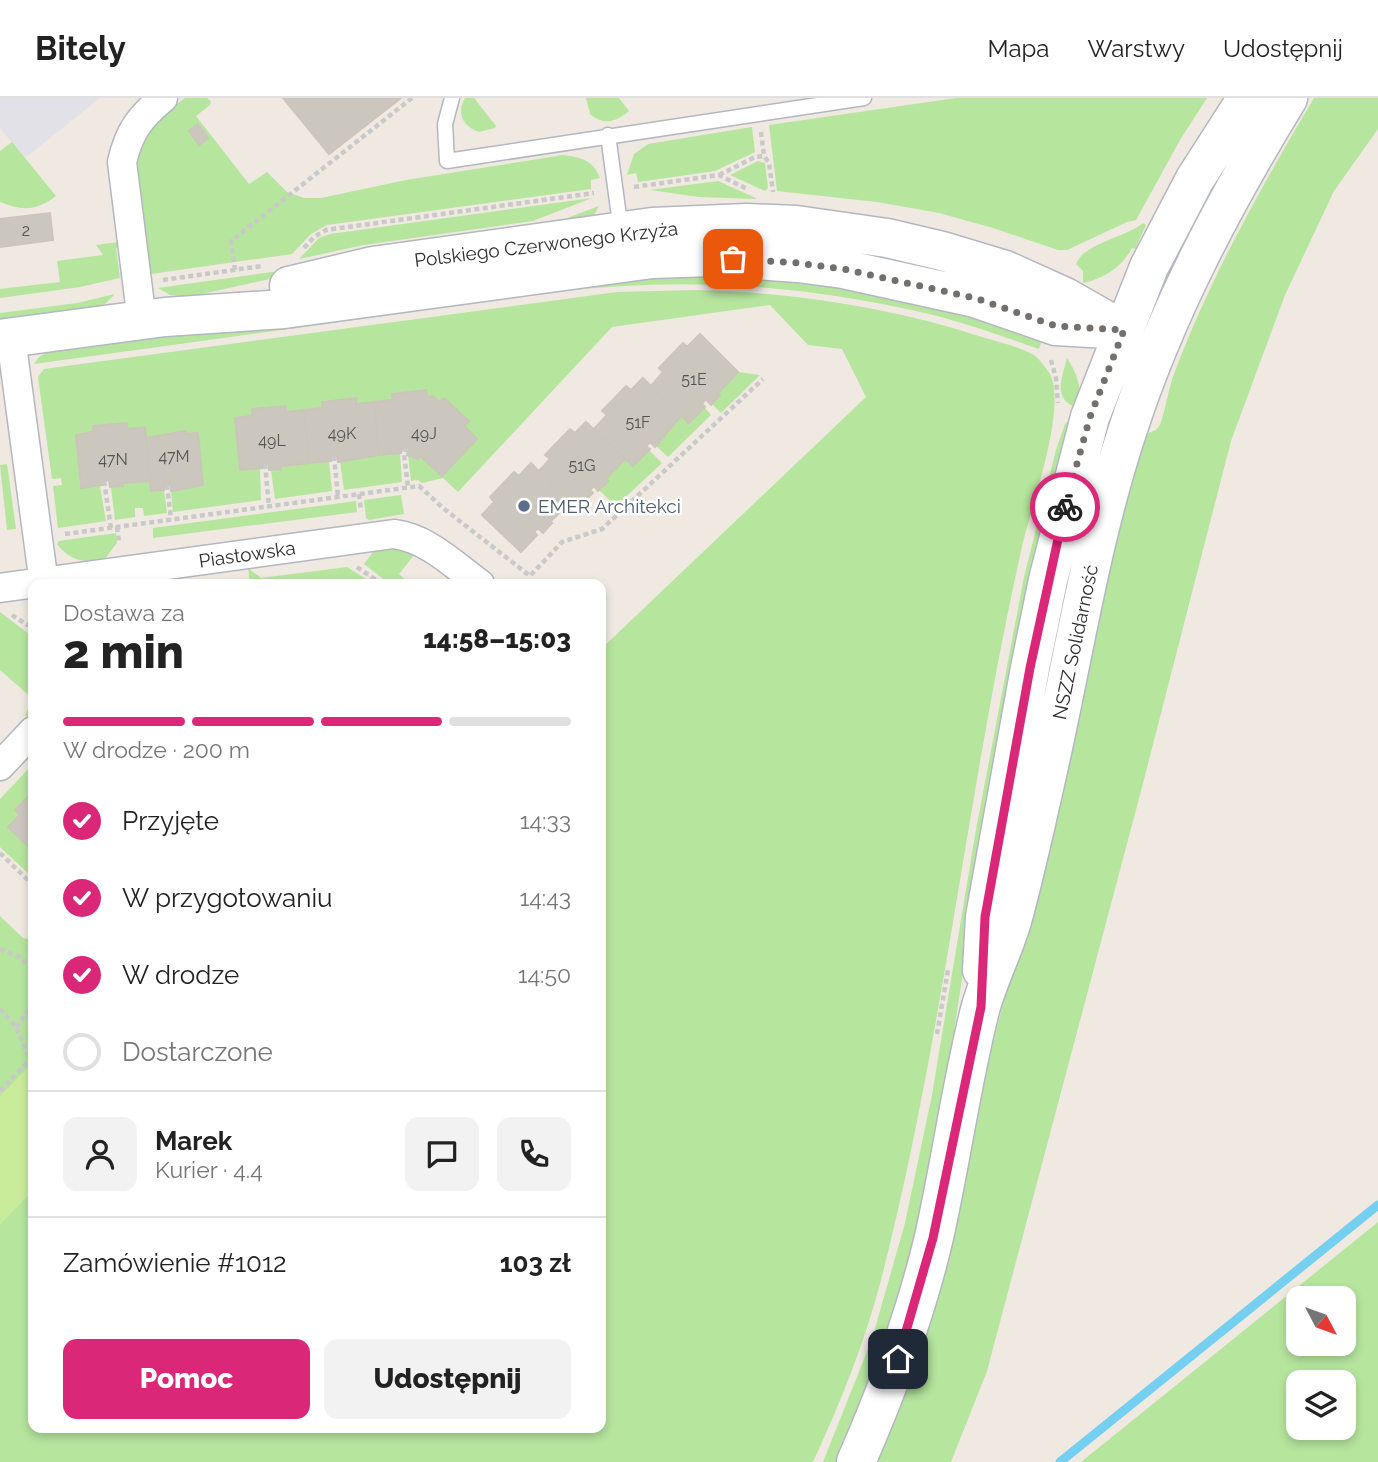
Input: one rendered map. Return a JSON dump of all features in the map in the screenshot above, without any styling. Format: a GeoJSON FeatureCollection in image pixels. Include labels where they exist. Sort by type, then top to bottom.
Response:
{"type":"FeatureCollection","features":[{"type":"Feature","properties":{"kind":"main road","name":"NSZZ Solidarność"},"geometry":{"type":"LineString","coordinates":[[981,1007],[985,917],[1048,580],[1090,417],[1149,267],[1195,178],[1247,98]]}},
{"type":"Feature","properties":{"kind":"main road","name":"NSZZ Solidarność"},"geometry":{"type":"LineString","coordinates":[[856,1462],[898,1359],[930,1251],[981,1007],[1012,922],[1060,719],[1088,576],[1128,428],[1189,275],[1252,157],[1288,98]]}},
{"type":"Feature","properties":{"kind":"main road","name":"Polskiego Czerwonego Krzyża"},"geometry":{"type":"LineString","coordinates":[[6,338],[153,319],[284,309],[624,247],[821,266],[885,277],[975,298],[1056,326],[1124,330],[1160,344]]}},
{"type":"Feature","properties":{"kind":"street"},"geometry":{"type":"LineString","coordinates":[[153,319],[122,162],[135,125],[163,98]]}},
{"type":"Feature","properties":{"kind":"street"},"geometry":{"type":"LineString","coordinates":[[6,338],[43,579]]}},
{"type":"Feature","properties":{"kind":"street","name":"Piastowska"},"geometry":{"type":"LineString","coordinates":[[73,579],[394,534],[421,541],[473,579]]}},
{"type":"Feature","properties":{"kind":"street","name":"Piastowska"},"geometry":{"type":"LineString","coordinates":[[0,588],[28,585]]}},
{"type":"Feature","properties":{"kind":"street"},"geometry":{"type":"LineString","coordinates":[[0,766],[28,736]]}},
{"type":"Feature","properties":{"kind":"lane"},"geometry":{"type":"LineString","coordinates":[[452,98],[445,124],[447,161],[864,98]]}},
{"type":"Feature","properties":{"kind":"lane"},"geometry":{"type":"LineString","coordinates":[[608,135],[624,247]]}},
{"type":"Feature","properties":{"kind":"path"},"geometry":{"type":"LineString","coordinates":[[235,270],[231,242],[412,98]]}},
{"type":"Feature","properties":{"kind":"path"},"geometry":{"type":"LineString","coordinates":[[762,142],[764,156],[769,163],[774,200]]}},
{"type":"Feature","properties":{"kind":"path"},"geometry":{"type":"LineString","coordinates":[[296,256],[314,237],[326,230],[719,175],[755,157],[764,156]]}},
{"type":"Feature","properties":{"kind":"path"},"geometry":{"type":"LineString","coordinates":[[719,175],[754,192]]}},
{"type":"Feature","properties":{"kind":"path"},"geometry":{"type":"LineString","coordinates":[[1050,357],[1056,378],[1059,412]]}},
{"type":"Feature","properties":{"kind":"path"},"geometry":{"type":"LineString","coordinates":[[38,537],[419,486],[530,576],[562,541],[602,529],[763,379]]}},
{"type":"Feature","properties":{"kind":"path"},"geometry":{"type":"LineString","coordinates":[[406,447],[404,454],[408,488]]}},
{"type":"Feature","properties":{"kind":"path"},"geometry":{"type":"LineString","coordinates":[[334,456],[338,497]]}},
{"type":"Feature","properties":{"kind":"path"},"geometry":{"type":"LineString","coordinates":[[265,464],[269,507]]}},
{"type":"Feature","properties":{"kind":"path"},"geometry":{"type":"LineString","coordinates":[[104,481],[119,542]]}},
{"type":"Feature","properties":{"kind":"path"},"geometry":{"type":"LineString","coordinates":[[167,485],[171,519]]}},
{"type":"Feature","properties":{"kind":"path"},"geometry":{"type":"LineString","coordinates":[[0,853],[28,880]]}},
{"type":"Feature","properties":{"kind":"path"},"geometry":{"type":"LineString","coordinates":[[0,949],[20,957],[28,966]]}},
{"type":"Feature","properties":{"kind":"path"},"geometry":{"type":"LineString","coordinates":[[0,1009],[16,1027],[28,1050]]}},
{"type":"Feature","properties":{"kind":"path"},"geometry":{"type":"LineString","coordinates":[[16,1027],[28,1011]]}},
{"type":"Feature","properties":{"kind":"path"},"geometry":{"type":"LineString","coordinates":[[0,1091],[28,1062]]}},
{"type":"Feature","properties":{"kind":"shaded area"},"geometry":{"type":"Polygon","coordinates":[[[0,98],[100,98],[25,158],[0,128],[0,98]]]}},
{"type":"Feature","properties":{"kind":"green space"},"geometry":{"type":"Polygon","coordinates":[[[185,98],[207,98],[211,101],[210,105],[196,116],[249,184],[267,172],[287,192],[304,198],[321,198],[406,180],[563,155],[585,160],[594,167],[600,178],[591,180],[591,189],[327,225],[311,234],[292,254],[151,274],[137,160],[147,134],[161,116],[185,98]]]}},
{"type":"Feature","properties":{"kind":"green space"},"geometry":{"type":"Polygon","coordinates":[[[465,98],[474,98],[495,128],[479,132],[465,123],[461,109],[465,98]]]}},
{"type":"Feature","properties":{"kind":"green space"},"geometry":{"type":"Polygon","coordinates":[[[586,98],[619,98],[629,111],[615,120],[600,120],[590,114],[586,98]]]}},
{"type":"Feature","properties":{"kind":"green space"},"geometry":{"type":"Polygon","coordinates":[[[956,98],[1207,98],[1180,140],[1136,220],[1067,250],[1058,250],[939,213],[877,202],[777,191],[769,125],[956,98]]]}},
{"type":"Feature","properties":{"kind":"green space"},"geometry":{"type":"Polygon","coordinates":[[[1314,98],[1378,98],[1378,129],[1334,191],[1285,295],[1231,441],[987,1371],[951,1462],[876,1462],[962,1192],[988,1063],[1050,820],[1092,607],[1144,435],[1156,430],[1160,425],[1174,374],[1204,302],[1256,199],[1314,98]]]}},
{"type":"Feature","properties":{"kind":"green space"},"geometry":{"type":"Polygon","coordinates":[[[752,127],[755,152],[715,171],[638,182],[636,173],[627,175],[634,154],[648,144],[752,127]]]}},
{"type":"Feature","properties":{"kind":"green space"},"geometry":{"type":"Polygon","coordinates":[[[12,142],[56,196],[42,205],[15,207],[0,202],[0,151],[12,142]]]}},
{"type":"Feature","properties":{"kind":"green space"},"geometry":{"type":"Polygon","coordinates":[[[758,161],[765,163],[768,188],[765,191],[730,175],[758,161]]]}},
{"type":"Feature","properties":{"kind":"green space"},"geometry":{"type":"Polygon","coordinates":[[[718,181],[758,199],[699,197],[650,190],[718,181]]]}},
{"type":"Feature","properties":{"kind":"green space"},"geometry":{"type":"Polygon","coordinates":[[[592,198],[533,221],[364,245],[299,259],[319,238],[330,234],[592,198]]]}},
{"type":"Feature","properties":{"kind":"green space"},"geometry":{"type":"Polygon","coordinates":[[[599,206],[591,220],[364,258],[189,297],[170,295],[158,288],[301,268],[546,226],[599,206]]]}},
{"type":"Feature","properties":{"kind":"green space"},"geometry":{"type":"Polygon","coordinates":[[[1143,223],[1146,225],[1135,249],[1132,248],[1117,267],[1105,275],[1083,283],[1083,271],[1076,264],[1080,257],[1143,223]]]}},
{"type":"Feature","properties":{"kind":"green space"},"geometry":{"type":"Polygon","coordinates":[[[118,242],[119,247],[116,248],[120,278],[80,287],[0,298],[0,289],[60,282],[57,261],[103,255],[96,245],[118,242]]]}},
{"type":"Feature","properties":{"kind":"green space"},"geometry":{"type":"Polygon","coordinates":[[[646,272],[783,278],[917,300],[1043,338],[1039,349],[932,315],[829,295],[742,286],[653,285],[565,291],[34,364],[49,351],[646,272]]]}},
{"type":"Feature","properties":{"kind":"green space"},"geometry":{"type":"Polygon","coordinates":[[[695,290],[767,294],[840,303],[912,317],[1014,346],[1032,354],[1050,373],[1054,393],[1054,413],[1045,462],[1021,551],[1002,642],[903,1190],[881,1280],[860,1350],[813,1462],[0,1462],[0,1224],[28,1195],[28,1433],[606,1433],[606,644],[866,397],[842,349],[808,345],[770,305],[612,327],[458,492],[443,478],[422,483],[418,480],[411,481],[408,455],[418,459],[420,456],[442,476],[477,439],[464,426],[468,421],[444,398],[439,402],[433,396],[392,394],[393,400],[356,404],[355,398],[323,402],[323,408],[286,412],[285,406],[252,409],[252,416],[235,418],[240,470],[260,468],[261,500],[173,512],[171,491],[203,485],[198,433],[185,432],[146,438],[145,427],[127,429],[126,423],[93,426],[93,432],[76,435],[80,487],[100,486],[106,521],[58,528],[53,486],[62,485],[61,478],[52,479],[38,377],[44,369],[617,292],[695,290]]]}},
{"type":"Feature","properties":{"kind":"green space"},"geometry":{"type":"Polygon","coordinates":[[[115,294],[105,304],[94,309],[0,323],[0,313],[77,303],[115,294]]]}},
{"type":"Feature","properties":{"kind":"green space"},"geometry":{"type":"Polygon","coordinates":[[[1067,358],[1078,382],[1080,409],[1071,405],[1062,395],[1061,382],[1067,358]]]}},
{"type":"Feature","properties":{"kind":"green space"},"geometry":{"type":"Polygon","coordinates":[[[738,372],[760,375],[721,413],[712,404],[720,395],[718,393],[738,372]]]}},
{"type":"Feature","properties":{"kind":"green space"},"geometry":{"type":"Polygon","coordinates":[[[704,407],[711,415],[668,457],[656,446],[681,416],[689,423],[704,407]]]}},
{"type":"Feature","properties":{"kind":"green space"},"geometry":{"type":"Polygon","coordinates":[[[1072,417],[964,966],[944,1096],[918,1225],[886,1338],[837,1462],[823,1462],[872,1339],[905,1223],[932,1095],[975,835],[1024,577],[1056,450],[1065,424],[1072,417]]]}},
{"type":"Feature","properties":{"kind":"green space"},"geometry":{"type":"Polygon","coordinates":[[[649,450],[662,463],[616,506],[599,490],[625,459],[633,466],[649,450]]]}},
{"type":"Feature","properties":{"kind":"green space"},"geometry":{"type":"Polygon","coordinates":[[[400,453],[402,482],[344,490],[340,462],[400,453]]]}},
{"type":"Feature","properties":{"kind":"green space"},"geometry":{"type":"Polygon","coordinates":[[[329,461],[332,491],[275,499],[271,470],[281,469],[281,466],[329,461]]]}},
{"type":"Feature","properties":{"kind":"green space"},"geometry":{"type":"Polygon","coordinates":[[[7,464],[16,529],[7,530],[0,465],[7,464]]]}},
{"type":"Feature","properties":{"kind":"green space"},"geometry":{"type":"Polygon","coordinates":[[[150,481],[151,491],[164,490],[167,513],[144,516],[143,508],[135,508],[135,517],[115,520],[111,487],[122,486],[122,483],[150,481]]]}},
{"type":"Feature","properties":{"kind":"green space"},"geometry":{"type":"Polygon","coordinates":[[[401,495],[404,514],[369,520],[366,518],[364,500],[401,495]]]}},
{"type":"Feature","properties":{"kind":"green space"},"geometry":{"type":"Polygon","coordinates":[[[356,501],[357,512],[153,538],[153,528],[356,501]]]}},
{"type":"Feature","properties":{"kind":"green space"},"geometry":{"type":"Polygon","coordinates":[[[116,533],[117,543],[104,560],[90,561],[72,557],[57,544],[59,541],[116,533]]]}},
{"type":"Feature","properties":{"kind":"green space"},"geometry":{"type":"Polygon","coordinates":[[[394,548],[414,555],[399,574],[404,579],[384,579],[364,564],[373,552],[394,548]]]}},
{"type":"Feature","properties":{"kind":"green space"},"geometry":{"type":"Polygon","coordinates":[[[347,567],[366,579],[249,579],[248,568],[261,578],[347,567]]]}},
{"type":"Feature","properties":{"kind":"green space"},"geometry":{"type":"Polygon","coordinates":[[[0,612],[28,633],[28,695],[0,670],[0,612]]]}},
{"type":"Feature","properties":{"kind":"green space"},"geometry":{"type":"Polygon","coordinates":[[[28,769],[28,797],[16,809],[20,815],[8,827],[28,846],[28,873],[0,847],[0,799],[28,769]]]}},
{"type":"Feature","properties":{"kind":"green space"},"geometry":{"type":"Polygon","coordinates":[[[0,916],[23,938],[28,939],[28,1068],[0,1097],[0,916]]]}},
{"type":"Feature","properties":{"kind":"green space"},"geometry":{"type":"Polygon","coordinates":[[[28,1068],[28,1195],[0,1224],[0,1097],[28,1068]]]}},
{"type":"Feature","properties":{"kind":"green space"},"geometry":{"type":"Polygon","coordinates":[[[1378,1222],[1378,1462],[1081,1462],[1286,1296],[1286,1356],[1356,1356],[1356,1286],[1299,1286],[1378,1222]]]}},
{"type":"Feature","properties":{"kind":"building"},"geometry":{"type":"Polygon","coordinates":[[[283,98],[401,98],[329,154],[283,98]]]}},
{"type":"Feature","properties":{"kind":"building"},"geometry":{"type":"Polygon","coordinates":[[[198,124],[208,138],[199,145],[189,131],[198,124]]]}},
{"type":"Feature","properties":{"kind":"building"},"geometry":{"type":"Polygon","coordinates":[[[50,213],[53,240],[0,247],[0,219],[50,213]]]}},
{"type":"Feature","properties":{"kind":"building"},"geometry":{"type":"Polygon","coordinates":[[[700,334],[738,372],[718,393],[720,395],[711,405],[706,399],[702,404],[705,407],[689,423],[651,386],[663,372],[659,368],[683,343],[687,347],[700,334]]]}},
{"type":"Feature","properties":{"kind":"building"},"geometry":{"type":"Polygon","coordinates":[[[643,378],[681,416],[655,447],[650,442],[646,446],[650,449],[633,466],[594,429],[607,415],[602,411],[626,386],[631,390],[643,378]]]}},
{"type":"Feature","properties":{"kind":"building"},"geometry":{"type":"Polygon","coordinates":[[[426,390],[427,397],[433,396],[439,402],[444,398],[469,421],[464,426],[477,439],[442,476],[420,456],[418,459],[407,455],[409,448],[403,446],[401,453],[379,455],[374,402],[393,400],[392,394],[426,390]]]}},
{"type":"Feature","properties":{"kind":"building"},"geometry":{"type":"Polygon","coordinates":[[[356,398],[356,404],[374,402],[379,455],[338,462],[337,456],[331,457],[331,461],[309,463],[304,410],[323,408],[322,402],[356,398]]]}},
{"type":"Feature","properties":{"kind":"building"},"geometry":{"type":"Polygon","coordinates":[[[286,406],[286,412],[304,410],[309,463],[269,470],[268,463],[262,464],[263,468],[240,470],[235,418],[252,416],[252,409],[286,406]]]}},
{"type":"Feature","properties":{"kind":"building"},"geometry":{"type":"Polygon","coordinates":[[[586,422],[625,459],[598,491],[594,486],[590,490],[593,493],[576,509],[539,471],[550,459],[545,455],[570,429],[575,433],[586,422]]]}},
{"type":"Feature","properties":{"kind":"building"},"geometry":{"type":"Polygon","coordinates":[[[127,423],[127,429],[145,427],[150,481],[122,483],[123,486],[110,487],[109,480],[103,481],[103,485],[81,488],[76,435],[93,432],[93,426],[127,423]]]}},
{"type":"Feature","properties":{"kind":"building"},"geometry":{"type":"Polygon","coordinates":[[[186,431],[186,434],[198,433],[203,485],[171,491],[171,485],[164,485],[164,490],[151,491],[146,438],[186,431]]]}},
{"type":"Feature","properties":{"kind":"building"},"geometry":{"type":"Polygon","coordinates":[[[531,463],[569,503],[543,533],[538,528],[534,532],[537,535],[521,552],[482,515],[494,502],[490,497],[514,472],[519,476],[531,463]]]}},
{"type":"Feature","properties":{"kind":"building"},"geometry":{"type":"Polygon","coordinates":[[[28,797],[28,846],[8,827],[20,815],[15,810],[28,797]]]}},
{"type":"Feature","properties":{"kind":"waterway"},"geometry":{"type":"LineString","coordinates":[[1060,1462],[1378,1205]]}},
{"type":"Feature","properties":{"kind":"way so far"},"geometry":{"type":"LineString","coordinates":[[733,259],[843,269],[975,298],[1056,326],[1124,330],[1090,417],[1065,507]]}},
{"type":"Feature","properties":{"kind":"place","name":"EMER Architekci"},"geometry":{"type":"Point","coordinates":[524,506]}},
{"type":"Feature","properties":{"kind":"route"},"geometry":{"type":"LineString","coordinates":[[898,1359],[933,1238],[981,1007],[985,917],[1030,668],[1065,507]]}}]}
